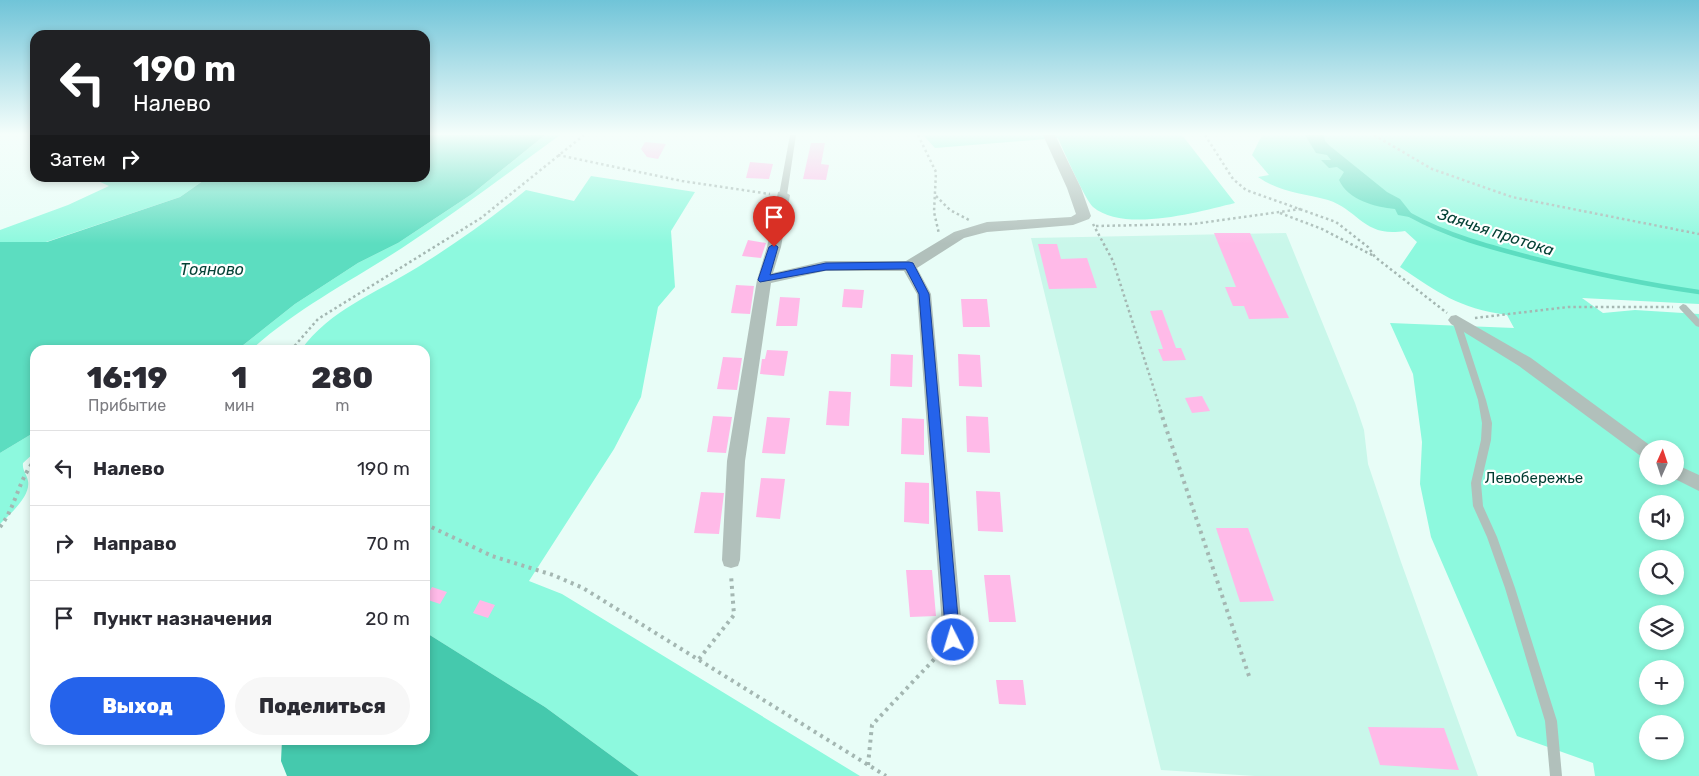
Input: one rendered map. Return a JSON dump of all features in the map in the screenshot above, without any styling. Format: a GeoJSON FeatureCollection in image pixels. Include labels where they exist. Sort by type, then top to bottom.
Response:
{"type":"FeatureCollection","features":[{"type":"Feature","properties":{"kind":"street"},"geometry":{"type":"LineString","coordinates":[[764,280],[826,266],[909,266],[941,244],[959,235],[987,227],[1054,224],[1074,221],[1084,216],[1066,171]]}},
{"type":"Feature","properties":{"kind":"street"},"geometry":{"type":"LineString","coordinates":[[730,560],[736,461],[764,280],[774,247],[783,195]]}},
{"type":"Feature","properties":{"kind":"street"},"geometry":{"type":"LineString","coordinates":[[909,266],[924,294],[953,640]]}},
{"type":"Feature","properties":{"kind":"street"},"geometry":{"type":"LineString","coordinates":[[1456,320],[1525,362],[1639,445]]}},
{"type":"Feature","properties":{"kind":"street"},"geometry":{"type":"LineString","coordinates":[[1684,476],[1699,484]]}},
{"type":"Feature","properties":{"kind":"lane"},"geometry":{"type":"LineString","coordinates":[[783,195],[787,171]]}},
{"type":"Feature","properties":{"kind":"lane"},"geometry":{"type":"LineString","coordinates":[[1683,307],[1699,324]]}},
{"type":"Feature","properties":{"kind":"lane"},"geometry":{"type":"LineString","coordinates":[[1456,320],[1482,400],[1487,423],[1486,440],[1476,483],[1478,506],[1510,588],[1551,721],[1556,776]]}},
{"type":"Feature","properties":{"kind":"path"},"geometry":{"type":"LineString","coordinates":[[295,345],[318,319],[397,272],[481,218],[538,171]]}},
{"type":"Feature","properties":{"kind":"path"},"geometry":{"type":"LineString","coordinates":[[635,171],[682,181],[783,195]]}},
{"type":"Feature","properties":{"kind":"path"},"geometry":{"type":"LineString","coordinates":[[936,171],[934,212],[941,244]]}},
{"type":"Feature","properties":{"kind":"path"},"geometry":{"type":"LineString","coordinates":[[1228,171],[1233,179],[1246,190],[1336,222],[1368,247],[1375,257]]}},
{"type":"Feature","properties":{"kind":"path"},"geometry":{"type":"LineString","coordinates":[[1437,171],[1458,180],[1512,197],[1699,234]]}},
{"type":"Feature","properties":{"kind":"path"},"geometry":{"type":"LineString","coordinates":[[935,196],[950,210],[987,227]]}},
{"type":"Feature","properties":{"kind":"path"},"geometry":{"type":"LineString","coordinates":[[1095,226],[1193,224],[1303,209]]}},
{"type":"Feature","properties":{"kind":"path"},"geometry":{"type":"LineString","coordinates":[[1277,212],[1322,229],[1375,257],[1456,320],[1568,307],[1683,307]]}},
{"type":"Feature","properties":{"kind":"path"},"geometry":{"type":"LineString","coordinates":[[1084,216],[1102,236],[1129,308],[1137,340],[1249,676]]}},
{"type":"Feature","properties":{"kind":"path"},"geometry":{"type":"LineString","coordinates":[[0,528],[14,504],[19,487],[30,466]]}},
{"type":"Feature","properties":{"kind":"path"},"geometry":{"type":"LineString","coordinates":[[430,526],[492,556],[553,575],[582,588],[886,776]]}},
{"type":"Feature","properties":{"kind":"path"},"geometry":{"type":"LineString","coordinates":[[699,659],[734,616],[730,560]]}},
{"type":"Feature","properties":{"kind":"path"},"geometry":{"type":"LineString","coordinates":[[868,765],[872,724],[953,640]]}},
{"type":"Feature","properties":{"kind":"shaded area"},"geometry":{"type":"Polygon","coordinates":[[[1286,233],[1355,403],[1364,430],[1368,464],[1478,776],[1255,776],[1161,770],[1031,238],[1286,233]]]}},
{"type":"Feature","properties":{"kind":"shaded area"},"geometry":{"type":"Polygon","coordinates":[[[430,635],[545,707],[639,776],[287,776],[281,761],[282,745],[430,745],[430,635]]]}},
{"type":"Feature","properties":{"kind":"green space"},"geometry":{"type":"Polygon","coordinates":[[[500,171],[510,171],[422,234],[286,321],[257,345],[243,345],[295,304],[358,263],[398,243],[472,194],[500,171]]]}},
{"type":"Feature","properties":{"kind":"green space"},"geometry":{"type":"Polygon","coordinates":[[[1073,171],[1210,171],[1235,203],[1162,218],[1123,219],[1106,215],[1093,207],[1073,171]]]}},
{"type":"Feature","properties":{"kind":"green space","name":"Левобережье"},"geometry":{"type":"Polygon","coordinates":[[[1266,171],[1699,171],[1699,304],[1582,298],[1603,313],[1635,310],[1699,314],[1699,776],[1595,776],[1593,763],[1517,736],[1431,537],[1420,484],[1422,442],[1413,374],[1390,323],[1514,328],[1507,315],[1462,304],[1438,292],[1400,267],[1417,242],[1405,231],[1380,231],[1363,222],[1339,204],[1283,189],[1258,177],[1269,175],[1266,171]]]}},
{"type":"Feature","properties":{"kind":"green space"},"geometry":{"type":"Polygon","coordinates":[[[591,176],[695,192],[671,231],[675,287],[658,307],[641,397],[614,449],[529,581],[562,594],[860,776],[639,776],[545,707],[430,635],[430,345],[305,345],[325,324],[340,313],[446,249],[487,221],[526,190],[574,201],[591,176]]]}},
{"type":"Feature","properties":{"kind":"green space"},"geometry":{"type":"Polygon","coordinates":[[[100,182],[201,182],[180,197],[46,242],[0,242],[0,230],[68,205],[109,186],[100,182]]]}},
{"type":"Feature","properties":{"kind":"green space"},"geometry":{"type":"Polygon","coordinates":[[[30,435],[30,457],[23,463],[28,481],[26,493],[14,510],[0,524],[0,453],[30,435]]]}},
{"type":"Feature","properties":{"kind":"water","name":"Тояново"},"geometry":{"type":"Polygon","coordinates":[[[430,171],[500,171],[472,194],[398,243],[358,263],[295,304],[243,345],[30,345],[30,435],[0,453],[0,242],[47,242],[180,197],[201,182],[430,182],[430,171]]]}},
{"type":"Feature","properties":{"kind":"water"},"geometry":{"type":"Polygon","coordinates":[[[1361,171],[1387,192],[1400,199],[1415,218],[1398,215],[1395,209],[1371,204],[1355,197],[1343,187],[1339,180],[1344,172],[1361,171]]]}},
{"type":"Feature","properties":{"kind":"building"},"geometry":{"type":"Polygon","coordinates":[[[748,171],[771,171],[769,179],[746,178],[748,171]]]}},
{"type":"Feature","properties":{"kind":"building"},"geometry":{"type":"Polygon","coordinates":[[[805,171],[828,171],[826,180],[803,179],[805,171]]]}},
{"type":"Feature","properties":{"kind":"building"},"geometry":{"type":"Polygon","coordinates":[[[1214,233],[1250,233],[1289,318],[1249,319],[1244,306],[1233,306],[1225,287],[1236,287],[1214,233]]]}},
{"type":"Feature","properties":{"kind":"building"},"geometry":{"type":"Polygon","coordinates":[[[748,240],[766,243],[761,258],[742,256],[748,240]]]}},
{"type":"Feature","properties":{"kind":"building"},"geometry":{"type":"Polygon","coordinates":[[[1038,244],[1057,244],[1061,259],[1087,258],[1097,288],[1049,289],[1038,244]]]}},
{"type":"Feature","properties":{"kind":"building"},"geometry":{"type":"Polygon","coordinates":[[[736,285],[754,286],[750,314],[731,313],[736,285]]]}},
{"type":"Feature","properties":{"kind":"building"},"geometry":{"type":"Polygon","coordinates":[[[844,289],[864,290],[862,308],[842,307],[844,289]]]}},
{"type":"Feature","properties":{"kind":"building"},"geometry":{"type":"Polygon","coordinates":[[[780,297],[800,298],[797,326],[776,326],[780,297]]]}},
{"type":"Feature","properties":{"kind":"building"},"geometry":{"type":"Polygon","coordinates":[[[961,299],[987,299],[990,327],[963,327],[961,299]]]}},
{"type":"Feature","properties":{"kind":"building"},"geometry":{"type":"Polygon","coordinates":[[[1162,310],[1176,348],[1181,348],[1186,360],[1163,361],[1158,349],[1163,349],[1150,311],[1162,310]]]}},
{"type":"Feature","properties":{"kind":"building"},"geometry":{"type":"Polygon","coordinates":[[[767,350],[788,351],[784,376],[760,374],[762,359],[765,359],[767,350]]]}},
{"type":"Feature","properties":{"kind":"building"},"geometry":{"type":"Polygon","coordinates":[[[891,354],[913,355],[912,387],[890,386],[891,354]]]}},
{"type":"Feature","properties":{"kind":"building"},"geometry":{"type":"Polygon","coordinates":[[[958,354],[980,355],[982,387],[959,386],[958,354]]]}},
{"type":"Feature","properties":{"kind":"building"},"geometry":{"type":"Polygon","coordinates":[[[723,357],[742,358],[737,390],[717,389],[723,357]]]}},
{"type":"Feature","properties":{"kind":"building"},"geometry":{"type":"Polygon","coordinates":[[[829,391],[851,392],[849,426],[826,425],[829,391]]]}},
{"type":"Feature","properties":{"kind":"building"},"geometry":{"type":"Polygon","coordinates":[[[1202,396],[1210,411],[1192,413],[1185,398],[1202,396]]]}},
{"type":"Feature","properties":{"kind":"building"},"geometry":{"type":"Polygon","coordinates":[[[713,416],[732,417],[726,453],[707,452],[713,416]]]}},
{"type":"Feature","properties":{"kind":"building"},"geometry":{"type":"Polygon","coordinates":[[[966,416],[988,417],[990,453],[967,452],[966,416]]]}},
{"type":"Feature","properties":{"kind":"building"},"geometry":{"type":"Polygon","coordinates":[[[767,417],[790,418],[785,454],[762,453],[767,417]]]}},
{"type":"Feature","properties":{"kind":"building"},"geometry":{"type":"Polygon","coordinates":[[[902,418],[924,419],[924,455],[901,454],[902,418]]]}},
{"type":"Feature","properties":{"kind":"building"},"geometry":{"type":"Polygon","coordinates":[[[761,478],[785,479],[780,519],[756,517],[761,478]]]}},
{"type":"Feature","properties":{"kind":"building"},"geometry":{"type":"Polygon","coordinates":[[[905,482],[929,483],[929,524],[904,522],[905,482]]]}},
{"type":"Feature","properties":{"kind":"building"},"geometry":{"type":"Polygon","coordinates":[[[976,491],[1000,492],[1003,532],[978,531],[976,491]]]}},
{"type":"Feature","properties":{"kind":"building"},"geometry":{"type":"Polygon","coordinates":[[[701,492],[724,493],[719,534],[694,533],[701,492]]]}},
{"type":"Feature","properties":{"kind":"building"},"geometry":{"type":"Polygon","coordinates":[[[1216,528],[1248,528],[1274,601],[1240,602],[1216,528]]]}},
{"type":"Feature","properties":{"kind":"building"},"geometry":{"type":"Polygon","coordinates":[[[906,570],[932,570],[936,616],[910,617],[906,570]]]}},
{"type":"Feature","properties":{"kind":"building"},"geometry":{"type":"Polygon","coordinates":[[[984,575],[1010,575],[1016,622],[989,622],[984,575]]]}},
{"type":"Feature","properties":{"kind":"building"},"geometry":{"type":"Polygon","coordinates":[[[432,587],[447,592],[440,604],[430,601],[432,587]]]}},
{"type":"Feature","properties":{"kind":"building"},"geometry":{"type":"Polygon","coordinates":[[[480,600],[495,605],[488,618],[473,613],[480,600]]]}},
{"type":"Feature","properties":{"kind":"building"},"geometry":{"type":"Polygon","coordinates":[[[996,680],[1023,680],[1026,705],[999,704],[996,680]]]}},
{"type":"Feature","properties":{"kind":"building"},"geometry":{"type":"Polygon","coordinates":[[[1368,727],[1444,728],[1459,770],[1380,765],[1368,727]]]}},
{"type":"Feature","properties":{"kind":"waterway","name":"Заячья протока"},"geometry":{"type":"LineString","coordinates":[[1410,215],[1454,235],[1516,254],[1615,277],[1699,292]]}},
{"type":"Feature","properties":{"kind":"route"},"geometry":{"type":"LineString","coordinates":[[774,247],[764,280],[826,266],[873,264],[909,266],[924,294],[953,640]]}}]}
